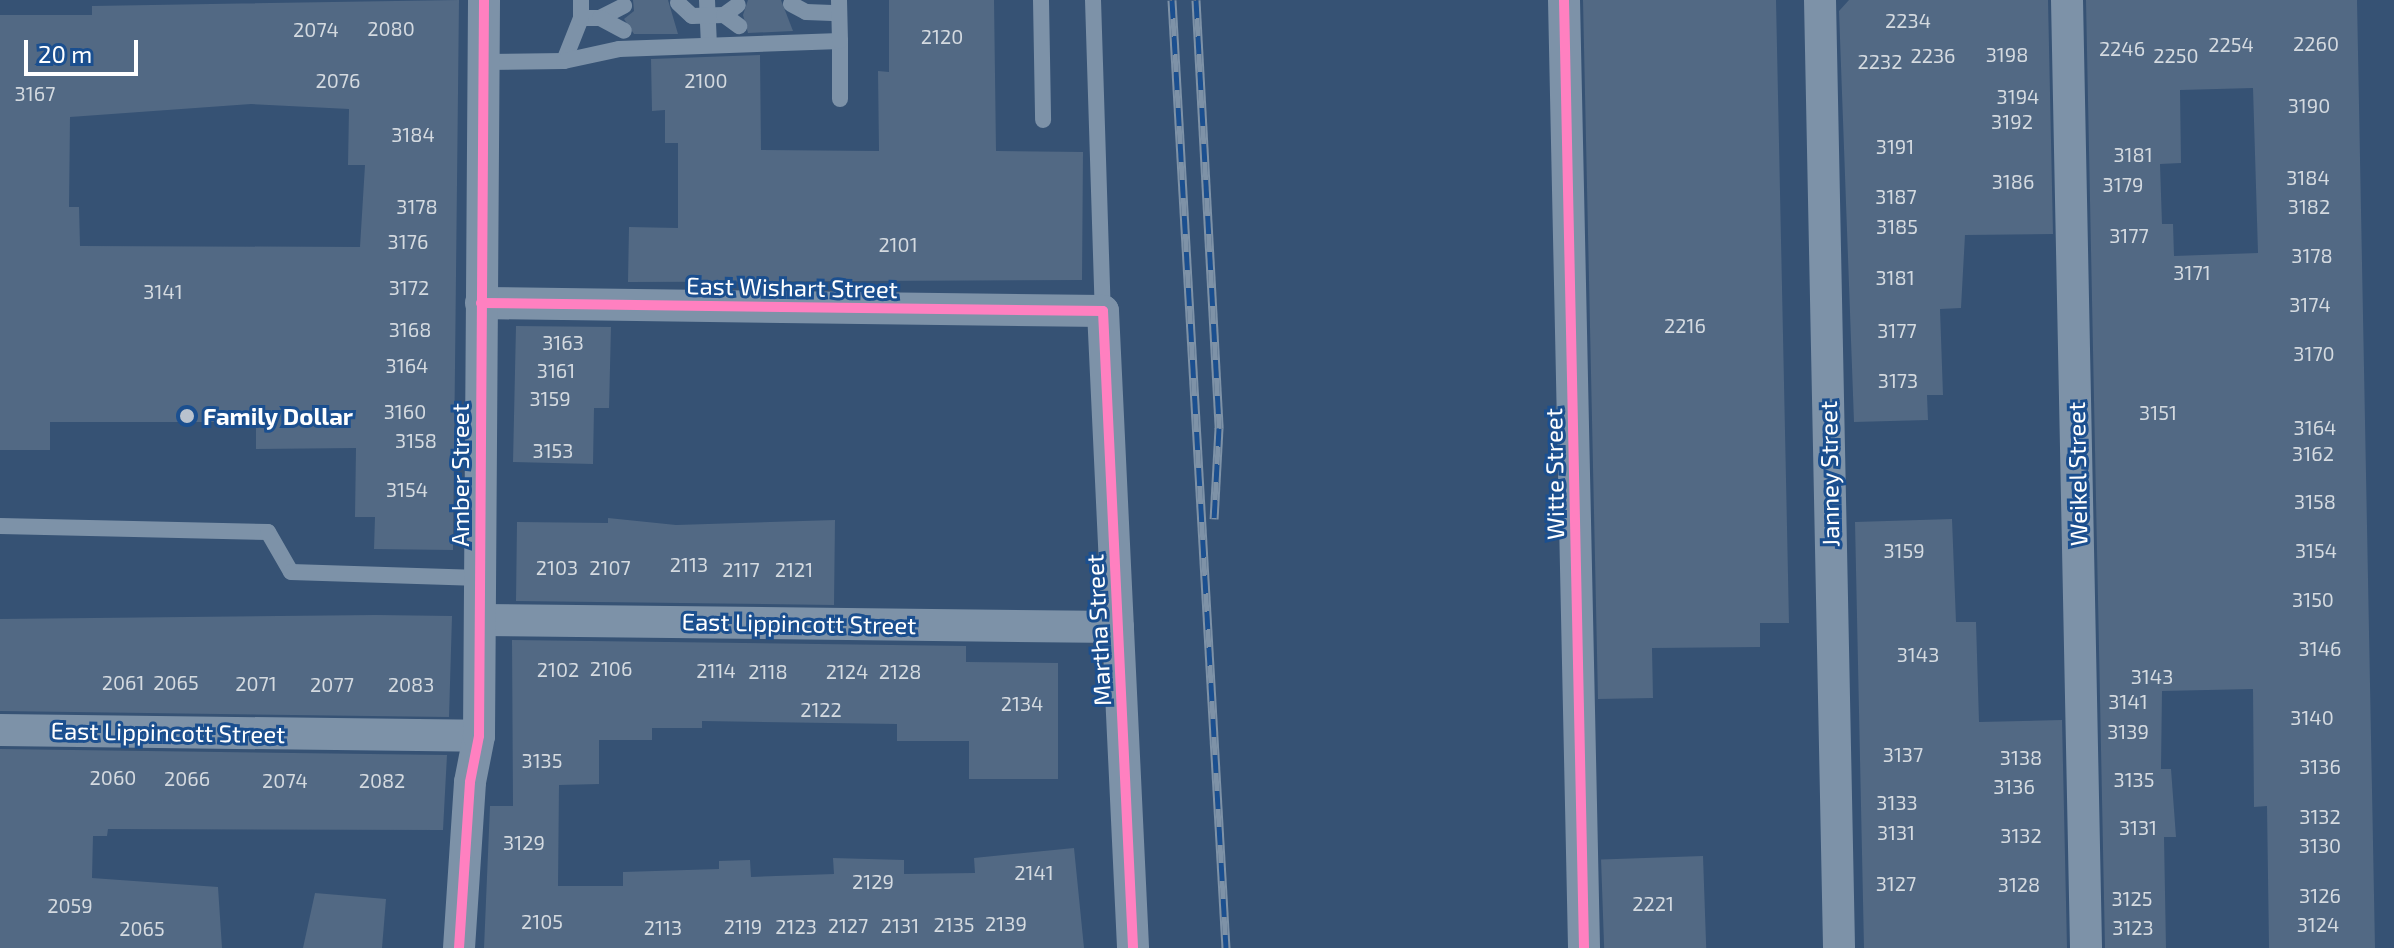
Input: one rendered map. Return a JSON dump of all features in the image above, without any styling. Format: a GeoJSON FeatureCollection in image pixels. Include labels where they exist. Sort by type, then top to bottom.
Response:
{"type":"FeatureCollection","features":[{"type":"Feature","properties":{"kind":"street","name":"Amber Street"},"geometry":{"type":"LineString","coordinates":[[459,948],[470,782],[479,736],[484,0]]}},
{"type":"Feature","properties":{"kind":"street","name":"Witte Street"},"geometry":{"type":"LineString","coordinates":[[1564,0],[1584,948]]}},
{"type":"Feature","properties":{"kind":"street","name":"Janney Street"},"geometry":{"type":"LineString","coordinates":[[1820,0],[1839,948]]}},
{"type":"Feature","properties":{"kind":"street","name":"Weikel Street"},"geometry":{"type":"LineString","coordinates":[[2067,0],[2086,948]]}},
{"type":"Feature","properties":{"kind":"street","name":"East Wishart Street"},"geometry":{"type":"LineString","coordinates":[[481,303],[1103,311]]}},
{"type":"Feature","properties":{"kind":"street","name":"Martha Street"},"geometry":{"type":"LineString","coordinates":[[1103,311],[1133,948]]}},
{"type":"Feature","properties":{"kind":"street","name":"East Lippincott Street"},"geometry":{"type":"LineString","coordinates":[[480,620],[1118,627]]}},
{"type":"Feature","properties":{"kind":"street","name":"East Lippincott Street"},"geometry":{"type":"LineString","coordinates":[[0,730],[479,736]]}},
{"type":"Feature","properties":{"kind":"lane"},"geometry":{"type":"LineString","coordinates":[[564,61],[581,18],[581,0]]}},
{"type":"Feature","properties":{"kind":"lane"},"geometry":{"type":"LineString","coordinates":[[1041,0],[1043,120]]}},
{"type":"Feature","properties":{"kind":"lane"},"geometry":{"type":"LineString","coordinates":[[1093,0],[1103,311]]}},
{"type":"Feature","properties":{"kind":"lane"},"geometry":{"type":"LineString","coordinates":[[678,3],[714,10],[739,26]]}},
{"type":"Feature","properties":{"kind":"lane"},"geometry":{"type":"LineString","coordinates":[[581,18],[600,18],[624,6]]}},
{"type":"Feature","properties":{"kind":"lane"},"geometry":{"type":"LineString","coordinates":[[793,26],[799,8],[839,7],[840,99]]}},
{"type":"Feature","properties":{"kind":"lane"},"geometry":{"type":"LineString","coordinates":[[678,30],[714,10]]}},
{"type":"Feature","properties":{"kind":"lane"},"geometry":{"type":"LineString","coordinates":[[709,45],[714,10]]}},
{"type":"Feature","properties":{"kind":"lane"},"geometry":{"type":"LineString","coordinates":[[600,18],[624,31]]}},
{"type":"Feature","properties":{"kind":"lane"},"geometry":{"type":"LineString","coordinates":[[483,62],[564,61],[619,49],[840,41]]}},
{"type":"Feature","properties":{"kind":"lane"},"geometry":{"type":"LineString","coordinates":[[0,526],[268,532],[291,572],[480,578]]}},
{"type":"Feature","properties":{"kind":"building"},"geometry":{"type":"Polygon","coordinates":[[[459,0],[453,550],[374,549],[375,517],[355,517],[356,448],[256,449],[256,422],[50,422],[50,450],[0,450],[0,15],[92,15],[92,6],[459,0]],[[251,104],[70,117],[69,207],[79,207],[80,246],[360,247],[365,165],[348,165],[349,109],[251,104]]]}},
{"type":"Feature","properties":{"kind":"building"},"geometry":{"type":"Polygon","coordinates":[[[633,0],[668,0],[678,34],[634,34],[624,19],[634,11],[633,0]]]}},
{"type":"Feature","properties":{"kind":"building"},"geometry":{"type":"Polygon","coordinates":[[[748,0],[781,0],[793,31],[748,33],[743,15],[748,0]]]}},
{"type":"Feature","properties":{"kind":"building"},"geometry":{"type":"Polygon","coordinates":[[[889,0],[994,0],[996,151],[1083,152],[1082,280],[628,282],[629,227],[678,228],[678,143],[665,143],[665,110],[652,111],[651,59],[760,55],[761,150],[879,151],[878,71],[889,72],[889,0]]]}},
{"type":"Feature","properties":{"kind":"building"},"geometry":{"type":"Polygon","coordinates":[[[1583,0],[1776,0],[1789,623],[1760,623],[1760,647],[1652,648],[1653,698],[1598,699],[1583,0]]]}},
{"type":"Feature","properties":{"kind":"building"},"geometry":{"type":"Polygon","coordinates":[[[1849,0],[2048,0],[2053,234],[1965,235],[1961,308],[1940,309],[1943,395],[1927,395],[1928,420],[1854,422],[1839,11],[1849,0]]]}},
{"type":"Feature","properties":{"kind":"building"},"geometry":{"type":"Polygon","coordinates":[[[2086,0],[2357,0],[2375,948],[2269,948],[2267,806],[2254,807],[2253,689],[2162,691],[2161,769],[2171,769],[2176,837],[2164,837],[2166,948],[2105,948],[2086,0]],[[2253,88],[2180,90],[2181,163],[2160,164],[2162,224],[2173,224],[2174,256],[2258,253],[2253,88]]]}},
{"type":"Feature","properties":{"kind":"building"},"geometry":{"type":"Polygon","coordinates":[[[516,326],[611,327],[609,408],[594,408],[593,464],[513,462],[516,326]]]}},
{"type":"Feature","properties":{"kind":"building"},"geometry":{"type":"Polygon","coordinates":[[[608,518],[676,525],[835,520],[834,605],[516,601],[517,522],[608,523],[608,518]]]}},
{"type":"Feature","properties":{"kind":"building"},"geometry":{"type":"Polygon","coordinates":[[[1952,519],[1956,622],[1976,622],[1979,722],[2062,720],[2067,948],[1864,948],[1855,522],[1952,519]]]}},
{"type":"Feature","properties":{"kind":"building"},"geometry":{"type":"Polygon","coordinates":[[[452,616],[449,717],[0,711],[0,619],[452,616]]]}},
{"type":"Feature","properties":{"kind":"building"},"geometry":{"type":"Polygon","coordinates":[[[512,640],[966,646],[966,662],[1058,663],[1058,779],[969,779],[969,741],[897,741],[897,724],[702,721],[702,728],[652,728],[652,740],[599,740],[599,784],[559,785],[558,886],[623,886],[623,872],[719,869],[719,861],[750,860],[751,877],[834,874],[833,858],[904,860],[904,874],[975,873],[974,858],[1074,848],[1084,948],[484,948],[490,806],[513,806],[512,640]]]}},
{"type":"Feature","properties":{"kind":"building"},"geometry":{"type":"Polygon","coordinates":[[[0,749],[447,755],[443,830],[108,829],[107,836],[93,836],[92,878],[218,887],[222,948],[0,948],[0,749]]]}},
{"type":"Feature","properties":{"kind":"building"},"geometry":{"type":"Polygon","coordinates":[[[1703,856],[1706,948],[1604,948],[1601,860],[1703,856]]]}},
{"type":"Feature","properties":{"kind":"building"},"geometry":{"type":"Polygon","coordinates":[[[315,893],[386,899],[382,948],[303,948],[315,893]]]}},
{"type":"Feature","properties":{"kind":"railway"},"geometry":{"type":"LineString","coordinates":[[1172,0],[1226,948]]}},
{"type":"Feature","properties":{"kind":"railway"},"geometry":{"type":"LineString","coordinates":[[1196,0],[1219,428],[1214,519]]}},
{"type":"Feature","properties":{"kind":"cycle path"},"geometry":{"type":"LineString","coordinates":[[459,948],[470,782],[479,736],[484,0]]}},
{"type":"Feature","properties":{"kind":"cycle path"},"geometry":{"type":"LineString","coordinates":[[1564,0],[1584,948]]}},
{"type":"Feature","properties":{"kind":"cycle path"},"geometry":{"type":"LineString","coordinates":[[481,303],[1103,311],[1133,948]]}},
{"type":"Feature","properties":{"kind":"place","name":"Family Dollar"},"geometry":{"type":"Point","coordinates":[187,416]}}]}
